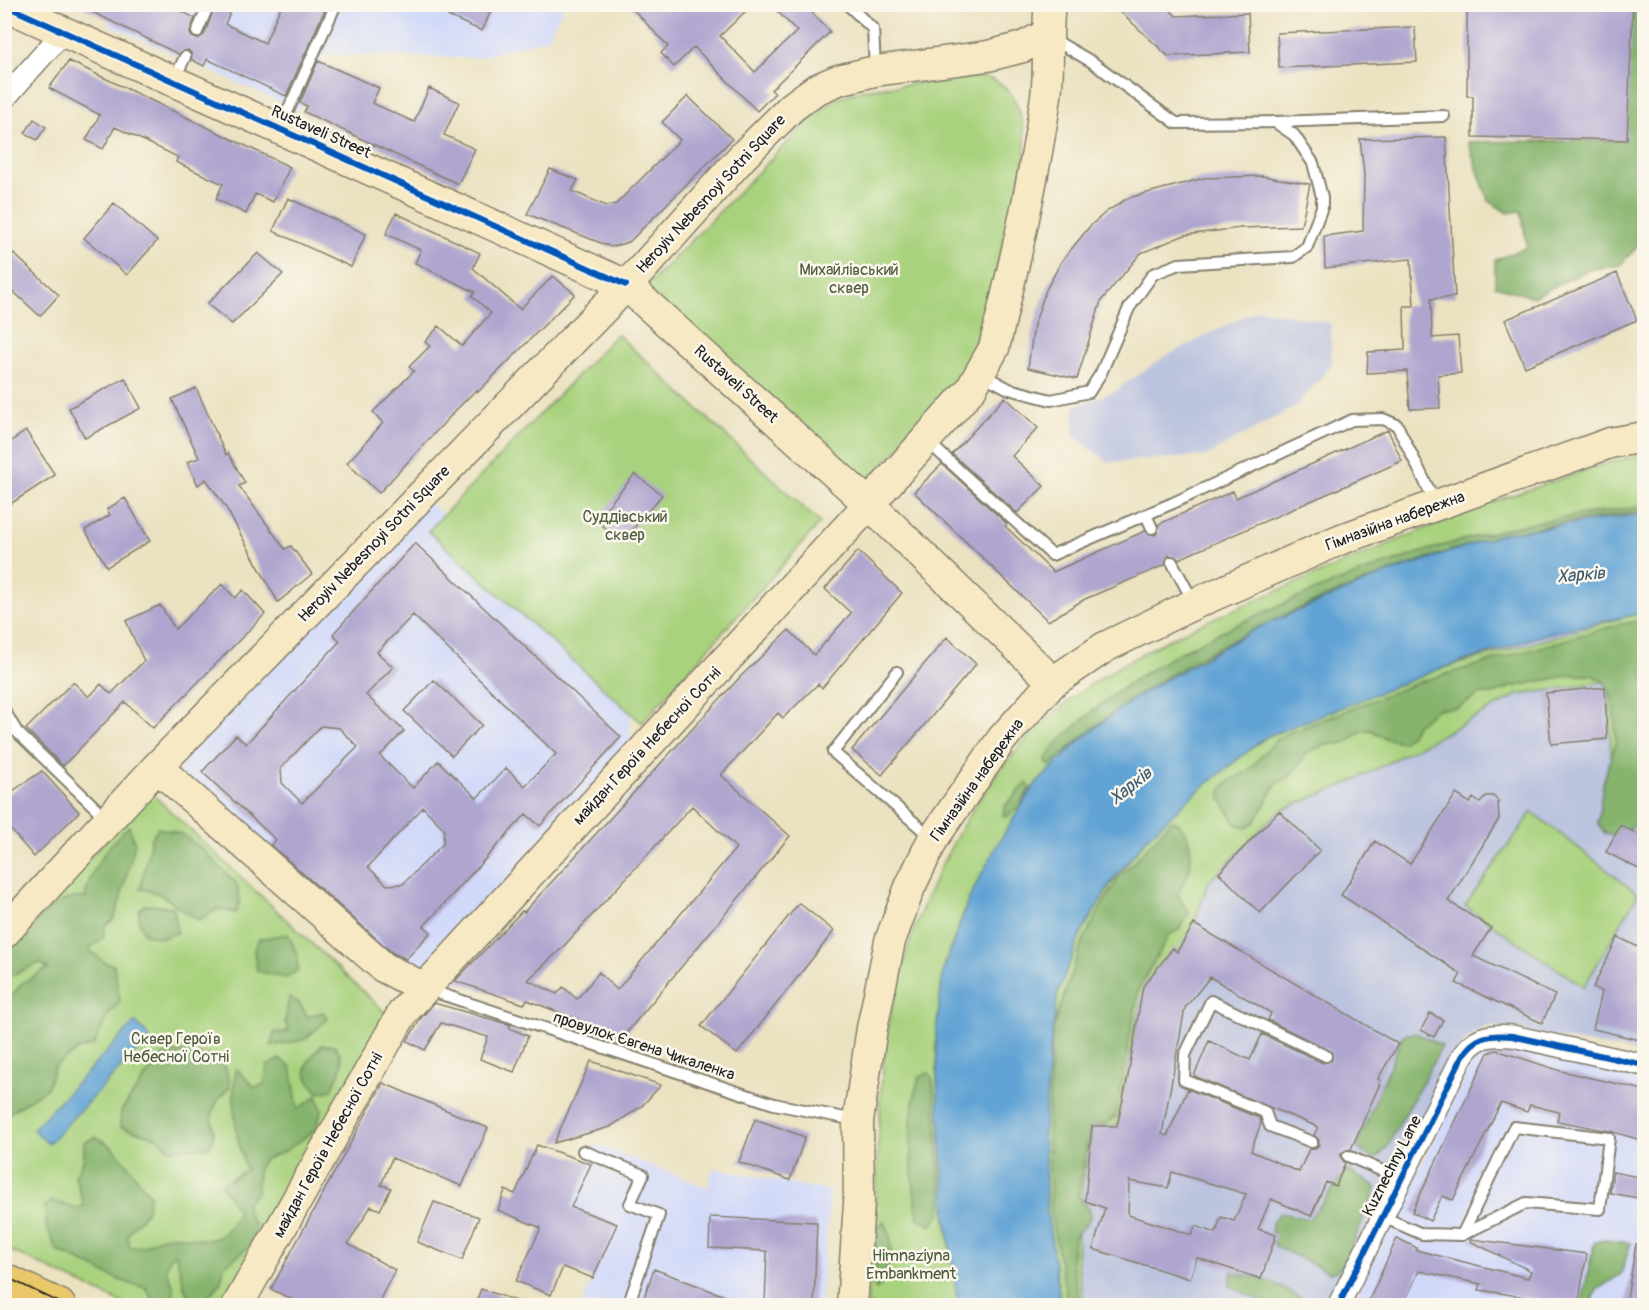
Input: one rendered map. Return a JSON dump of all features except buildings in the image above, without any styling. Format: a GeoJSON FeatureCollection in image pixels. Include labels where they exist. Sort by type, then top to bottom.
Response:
{"type":"FeatureCollection","features":[{"type":"Feature","properties":{"kind":"main road","name":"Rustaveli Street"},"geometry":{"type":"LineString","coordinates":[[4,4],[64,30],[179,68],[280,128],[626,285],[869,504],[1053,682]]}},
{"type":"Feature","properties":{"kind":"main road"},"geometry":{"type":"LineString","coordinates":[[869,504],[981,374],[994,348],[1036,161],[1046,92],[1046,35],[1050,4]]}},
{"type":"Feature","properties":{"kind":"main road","name":"Heroyiv Nebesnoyi Sotni Square"},"geometry":{"type":"LineString","coordinates":[[157,767],[626,285],[743,156],[792,107],[815,90],[838,80],[875,71],[988,56],[1023,47],[1046,35]]}},
{"type":"Feature","properties":{"kind":"main road","name":"Гімназійна набережна"},"geometry":{"type":"LineString","coordinates":[[852,1305],[859,1203],[858,1120],[872,1028],[890,941],[910,887],[933,839],[1002,739],[1053,682],[1105,647],[1194,604],[1339,540],[1610,443],[1644,437]]}},
{"type":"Feature","properties":{"kind":"main road","name":"майдан Героїв Небесної Сотні"},"geometry":{"type":"LineString","coordinates":[[237,1305],[402,1012],[869,504]]}},
{"type":"Feature","properties":{"kind":"main road"},"geometry":{"type":"LineString","coordinates":[[4,933],[157,767],[382,967],[424,988]]}},
{"type":"Feature","properties":{"kind":"main road"},"geometry":{"type":"LineString","coordinates":[[4,1280],[59,1305]]}},
{"type":"Feature","properties":{"kind":"street"},"geometry":{"type":"LineString","coordinates":[[4,99],[64,30]]}},
{"type":"Feature","properties":{"kind":"street","name":"Kuznechny Lane"},"geometry":{"type":"LineString","coordinates":[[1338,1305],[1462,1057],[1474,1041],[1493,1034],[1512,1036],[1644,1065]]}},
{"type":"Feature","properties":{"kind":"lane"},"geometry":{"type":"LineString","coordinates":[[197,32],[209,4]]}},
{"type":"Feature","properties":{"kind":"lane"},"geometry":{"type":"LineString","coordinates":[[280,128],[336,4]]}},
{"type":"Feature","properties":{"kind":"lane"},"geometry":{"type":"LineString","coordinates":[[847,4],[873,29],[875,71]]}},
{"type":"Feature","properties":{"kind":"lane"},"geometry":{"type":"LineString","coordinates":[[1046,35],[1092,62],[1176,123],[1444,116]]}},
{"type":"Feature","properties":{"kind":"lane"},"geometry":{"type":"LineString","coordinates":[[981,374],[1009,389],[1051,400],[1089,392],[1101,373],[1129,308],[1153,274],[1179,264],[1293,257],[1307,247],[1322,207],[1322,197],[1313,163],[1294,135],[1275,122]]}},
{"type":"Feature","properties":{"kind":"lane"},"geometry":{"type":"LineString","coordinates":[[925,440],[1052,555],[1146,515],[1352,420],[1383,419],[1397,425],[1436,506]]}},
{"type":"Feature","properties":{"kind":"lane"},"geometry":{"type":"LineString","coordinates":[[1146,515],[1152,528]]}},
{"type":"Feature","properties":{"kind":"lane"},"geometry":{"type":"LineString","coordinates":[[1172,562],[1194,604]]}},
{"type":"Feature","properties":{"kind":"lane"},"geometry":{"type":"LineString","coordinates":[[897,672],[833,752],[933,839]]}},
{"type":"Feature","properties":{"kind":"lane"},"geometry":{"type":"LineString","coordinates":[[4,710],[17,732],[109,820]]}},
{"type":"Feature","properties":{"kind":"lane","name":"провулок Євгена Чикаленка"},"geometry":{"type":"LineString","coordinates":[[424,988],[774,1104],[858,1120]]}},
{"type":"Feature","properties":{"kind":"lane"},"geometry":{"type":"LineString","coordinates":[[1312,1142],[1270,1126],[1264,1112],[1184,1080],[1185,1055],[1211,1001],[1326,1056]]}},
{"type":"Feature","properties":{"kind":"lane"},"geometry":{"type":"LineString","coordinates":[[1383,1217],[1422,1234],[1462,1235],[1526,1203],[1600,1209],[1609,1138],[1514,1127],[1462,1235]]}},
{"type":"Feature","properties":{"kind":"lane"},"geometry":{"type":"LineString","coordinates":[[584,1151],[644,1175],[630,1204],[658,1215],[629,1303],[636,1305]]}},
{"type":"Feature","properties":{"kind":"lane"},"geometry":{"type":"LineString","coordinates":[[1348,1156],[1401,1179]]}},
{"type":"Feature","properties":{"kind":"shaded area"},"geometry":{"type":"Polygon","coordinates":[[[116,4],[564,5],[548,38],[476,58],[324,54],[298,110],[108,24],[116,4]]]}},
{"type":"Feature","properties":{"kind":"shaded area"},"geometry":{"type":"Polygon","coordinates":[[[1259,309],[1330,323],[1332,365],[1297,405],[1206,456],[1108,462],[1074,436],[1074,406],[1112,393],[1164,357],[1259,309]]]}},
{"type":"Feature","properties":{"kind":"shaded area"},"geometry":{"type":"Polygon","coordinates":[[[429,502],[631,693],[630,752],[427,970],[393,967],[181,780],[180,762],[429,502]]]}},
{"type":"Feature","properties":{"kind":"shaded area"},"geometry":{"type":"Polygon","coordinates":[[[1632,615],[1644,695],[1644,1053],[1488,1026],[1466,1039],[1325,1305],[1061,1306],[1080,936],[1110,884],[1147,838],[1193,795],[1266,737],[1437,670],[1546,634],[1632,615]]]}},
{"type":"Feature","properties":{"kind":"shaded area"},"geometry":{"type":"Polygon","coordinates":[[[1483,1040],[1644,1078],[1644,1305],[1350,1306],[1483,1040]]]}},
{"type":"Feature","properties":{"kind":"shaded area"},"geometry":{"type":"Polygon","coordinates":[[[596,1144],[708,1188],[713,1168],[830,1191],[820,1305],[581,1305],[617,1224],[571,1207],[596,1144]]]}},
{"type":"Feature","properties":{"kind":"green space"},"geometry":{"type":"Polygon","coordinates":[[[1632,5],[1644,5],[1644,175],[1633,206],[1637,247],[1620,265],[1588,270],[1533,297],[1495,286],[1495,260],[1527,247],[1521,211],[1507,213],[1488,200],[1468,142],[1626,140],[1632,5]]]}},
{"type":"Feature","properties":{"kind":"green space","name":"Михайлівський сквер"},"geometry":{"type":"Polygon","coordinates":[[[980,76],[1004,87],[1018,107],[1024,133],[1025,159],[971,367],[866,484],[645,288],[812,117],[836,99],[862,90],[980,76]]]}},
{"type":"Feature","properties":{"kind":"green space","name":"Суддівський сквер"},"geometry":{"type":"Polygon","coordinates":[[[617,334],[820,523],[642,723],[428,531],[617,334]]]}},
{"type":"Feature","properties":{"kind":"green space","name":"Himnaziyna Embankment"},"geometry":{"type":"Polygon","coordinates":[[[1644,455],[1644,512],[1505,533],[1255,629],[1151,688],[1118,710],[1075,745],[1034,786],[997,845],[969,898],[945,963],[942,980],[936,1034],[938,1108],[946,1220],[958,1305],[867,1306],[883,1069],[887,1034],[897,985],[912,936],[955,839],[983,794],[1015,753],[1050,716],[1090,685],[1174,637],[1464,513],[1597,467],[1644,455]]]}},
{"type":"Feature","properties":{"kind":"green space"},"geometry":{"type":"Polygon","coordinates":[[[1644,507],[1644,512],[1562,522],[1484,540],[1370,579],[1293,611],[1182,667],[1114,712],[1050,766],[1045,762],[1062,738],[1105,701],[1148,671],[1194,645],[1267,611],[1358,574],[1451,543],[1546,520],[1644,507]]]}},
{"type":"Feature","properties":{"kind":"green space"},"geometry":{"type":"Polygon","coordinates":[[[1632,615],[1644,615],[1644,712],[1611,764],[1609,681],[1518,695],[1349,783],[1279,811],[1208,883],[1183,956],[1173,949],[1144,985],[1117,1126],[1092,1127],[1077,1239],[1080,1284],[1086,1305],[1061,1306],[1047,1210],[1044,1133],[1049,1056],[1058,992],[1080,936],[1110,886],[1147,838],[1193,795],[1266,737],[1437,670],[1632,615]]]}},
{"type":"Feature","properties":{"kind":"green space"},"geometry":{"type":"Polygon","coordinates":[[[1644,620],[1644,717],[1636,822],[1623,837],[1604,833],[1598,824],[1603,784],[1616,741],[1613,700],[1604,682],[1592,675],[1572,675],[1510,687],[1494,694],[1481,694],[1456,708],[1437,709],[1416,725],[1411,734],[1402,742],[1385,738],[1371,730],[1362,731],[1345,743],[1325,745],[1309,751],[1290,777],[1276,784],[1255,822],[1247,827],[1236,824],[1221,799],[1221,791],[1226,783],[1249,770],[1275,741],[1284,735],[1422,681],[1616,625],[1644,620]]]}},
{"type":"Feature","properties":{"kind":"green space"},"geometry":{"type":"Polygon","coordinates":[[[1027,783],[1030,788],[1020,805],[1007,817],[1003,816],[1005,806],[1027,783]]]}},
{"type":"Feature","properties":{"kind":"green space","name":"Сквер Героїв Небесної Сотні"},"geometry":{"type":"Polygon","coordinates":[[[151,793],[389,1016],[226,1305],[126,1305],[5,1248],[4,947],[151,793]]]}},
{"type":"Feature","properties":{"kind":"green space"},"geometry":{"type":"Polygon","coordinates":[[[1532,812],[1638,894],[1584,987],[1465,906],[1532,812]]]}},
{"type":"Feature","properties":{"kind":"green space"},"geometry":{"type":"Polygon","coordinates":[[[1172,820],[1178,823],[1186,833],[1190,847],[1190,867],[1178,895],[1189,913],[1179,930],[1170,934],[1139,988],[1115,1117],[1103,1125],[1092,1126],[1089,1132],[1078,1196],[1089,1209],[1090,1215],[1074,1239],[1072,1247],[1074,1272],[1081,1305],[1068,1306],[1051,1214],[1048,1124],[1052,1031],[1082,943],[1104,902],[1119,878],[1172,820]]]}},
{"type":"Feature","properties":{"kind":"green space"},"geometry":{"type":"Polygon","coordinates":[[[129,826],[135,844],[117,911],[113,920],[104,927],[104,937],[89,949],[104,962],[114,965],[120,1001],[107,1017],[94,1045],[78,1050],[55,1066],[47,1088],[5,1116],[5,1005],[21,984],[48,968],[40,963],[8,977],[5,975],[5,954],[51,908],[73,898],[85,898],[91,878],[101,859],[129,826]]]}},
{"type":"Feature","properties":{"kind":"green space"},"geometry":{"type":"Polygon","coordinates":[[[158,828],[182,834],[202,849],[237,884],[240,901],[236,913],[218,909],[199,920],[165,897],[140,889],[151,839],[158,828]]]}},
{"type":"Feature","properties":{"kind":"green space"},"geometry":{"type":"Polygon","coordinates":[[[145,905],[174,907],[177,933],[162,938],[144,934],[139,921],[139,910],[145,905]]]}},
{"type":"Feature","properties":{"kind":"green space"},"geometry":{"type":"Polygon","coordinates":[[[288,934],[297,954],[298,970],[286,978],[257,971],[254,950],[259,939],[288,934]]]}},
{"type":"Feature","properties":{"kind":"green space"},"geometry":{"type":"Polygon","coordinates":[[[289,997],[299,1003],[308,1017],[323,1012],[328,1019],[304,1040],[271,1046],[274,1033],[289,1031],[285,1022],[289,997]]]}},
{"type":"Feature","properties":{"kind":"green space"},"geometry":{"type":"Polygon","coordinates":[[[1416,1033],[1442,1046],[1387,1147],[1378,1157],[1371,1158],[1358,1148],[1361,1135],[1403,1035],[1416,1033]]]}},
{"type":"Feature","properties":{"kind":"green space"},"geometry":{"type":"Polygon","coordinates":[[[322,1045],[334,1045],[339,1051],[342,1062],[332,1090],[318,1093],[308,1079],[306,1068],[322,1045]]]}},
{"type":"Feature","properties":{"kind":"green space"},"geometry":{"type":"Polygon","coordinates":[[[180,1052],[215,1058],[221,1062],[228,1076],[230,1087],[222,1095],[213,1111],[214,1134],[210,1147],[170,1149],[156,1137],[120,1127],[121,1111],[150,1070],[162,1056],[180,1052]]]}},
{"type":"Feature","properties":{"kind":"green space"},"geometry":{"type":"Polygon","coordinates":[[[280,1059],[291,1067],[298,1109],[317,1096],[322,1110],[315,1130],[285,1151],[264,1160],[258,1168],[257,1192],[246,1203],[249,1217],[255,1223],[254,1243],[224,1266],[221,1282],[202,1304],[192,1301],[185,1290],[176,1254],[170,1257],[166,1270],[174,1288],[173,1301],[165,1306],[152,1298],[146,1288],[122,1281],[57,1251],[46,1225],[45,1206],[52,1201],[78,1208],[84,1205],[75,1176],[84,1159],[84,1142],[95,1137],[119,1154],[150,1195],[146,1212],[127,1235],[130,1247],[146,1245],[169,1236],[208,1240],[223,1234],[238,1211],[221,1185],[246,1170],[235,1119],[236,1068],[254,1087],[264,1085],[267,1066],[280,1059]]]}},
{"type":"Feature","properties":{"kind":"green space"},"geometry":{"type":"Polygon","coordinates":[[[929,1073],[933,1081],[942,1201],[940,1215],[931,1226],[918,1218],[911,1147],[912,1112],[919,1077],[929,1073]]]}},
{"type":"Feature","properties":{"kind":"green space"},"geometry":{"type":"Polygon","coordinates":[[[1347,1170],[1375,1186],[1376,1189],[1344,1263],[1337,1271],[1329,1272],[1275,1246],[1272,1225],[1276,1217],[1280,1213],[1310,1219],[1347,1170]]]}},
{"type":"Feature","properties":{"kind":"green space"},"geometry":{"type":"Polygon","coordinates":[[[884,1221],[890,1238],[891,1257],[886,1275],[876,1290],[871,1279],[875,1270],[875,1230],[884,1221]]]}},
{"type":"Feature","properties":{"kind":"green space"},"geometry":{"type":"Polygon","coordinates":[[[1603,1240],[1631,1243],[1621,1274],[1597,1290],[1591,1305],[1581,1305],[1594,1243],[1603,1240]]]}},
{"type":"Feature","properties":{"kind":"green space"},"geometry":{"type":"Polygon","coordinates":[[[1232,1272],[1274,1283],[1308,1302],[1308,1305],[1270,1305],[1229,1286],[1232,1272]]]}},
{"type":"Feature","properties":{"kind":"water","name":"Харків"},"geometry":{"type":"Polygon","coordinates":[[[1644,514],[1644,615],[1632,615],[1546,634],[1437,670],[1266,737],[1193,795],[1147,838],[1110,884],[1080,936],[1058,992],[1049,1056],[1044,1133],[1047,1210],[1061,1305],[958,1305],[946,1217],[938,1099],[936,1034],[943,972],[969,898],[997,845],[1034,786],[1075,745],[1118,710],[1151,688],[1255,629],[1388,573],[1505,533],[1644,514]]]}},
{"type":"Feature","properties":{"kind":"water"},"geometry":{"type":"Polygon","coordinates":[[[135,1022],[150,1037],[48,1144],[33,1129],[135,1022]]]}},
{"type":"Feature","properties":{"kind":"tram line"},"geometry":{"type":"LineString","coordinates":[[4,1276],[67,1306]]}},
{"type":"Feature","properties":{"kind":"cycle path"},"geometry":{"type":"LineString","coordinates":[[4,5],[626,285]]}},
{"type":"Feature","properties":{"kind":"cycle path"},"geometry":{"type":"LineString","coordinates":[[1338,1306],[1462,1057],[1477,1041],[1490,1036],[1512,1036],[1644,1065]]}}]}
